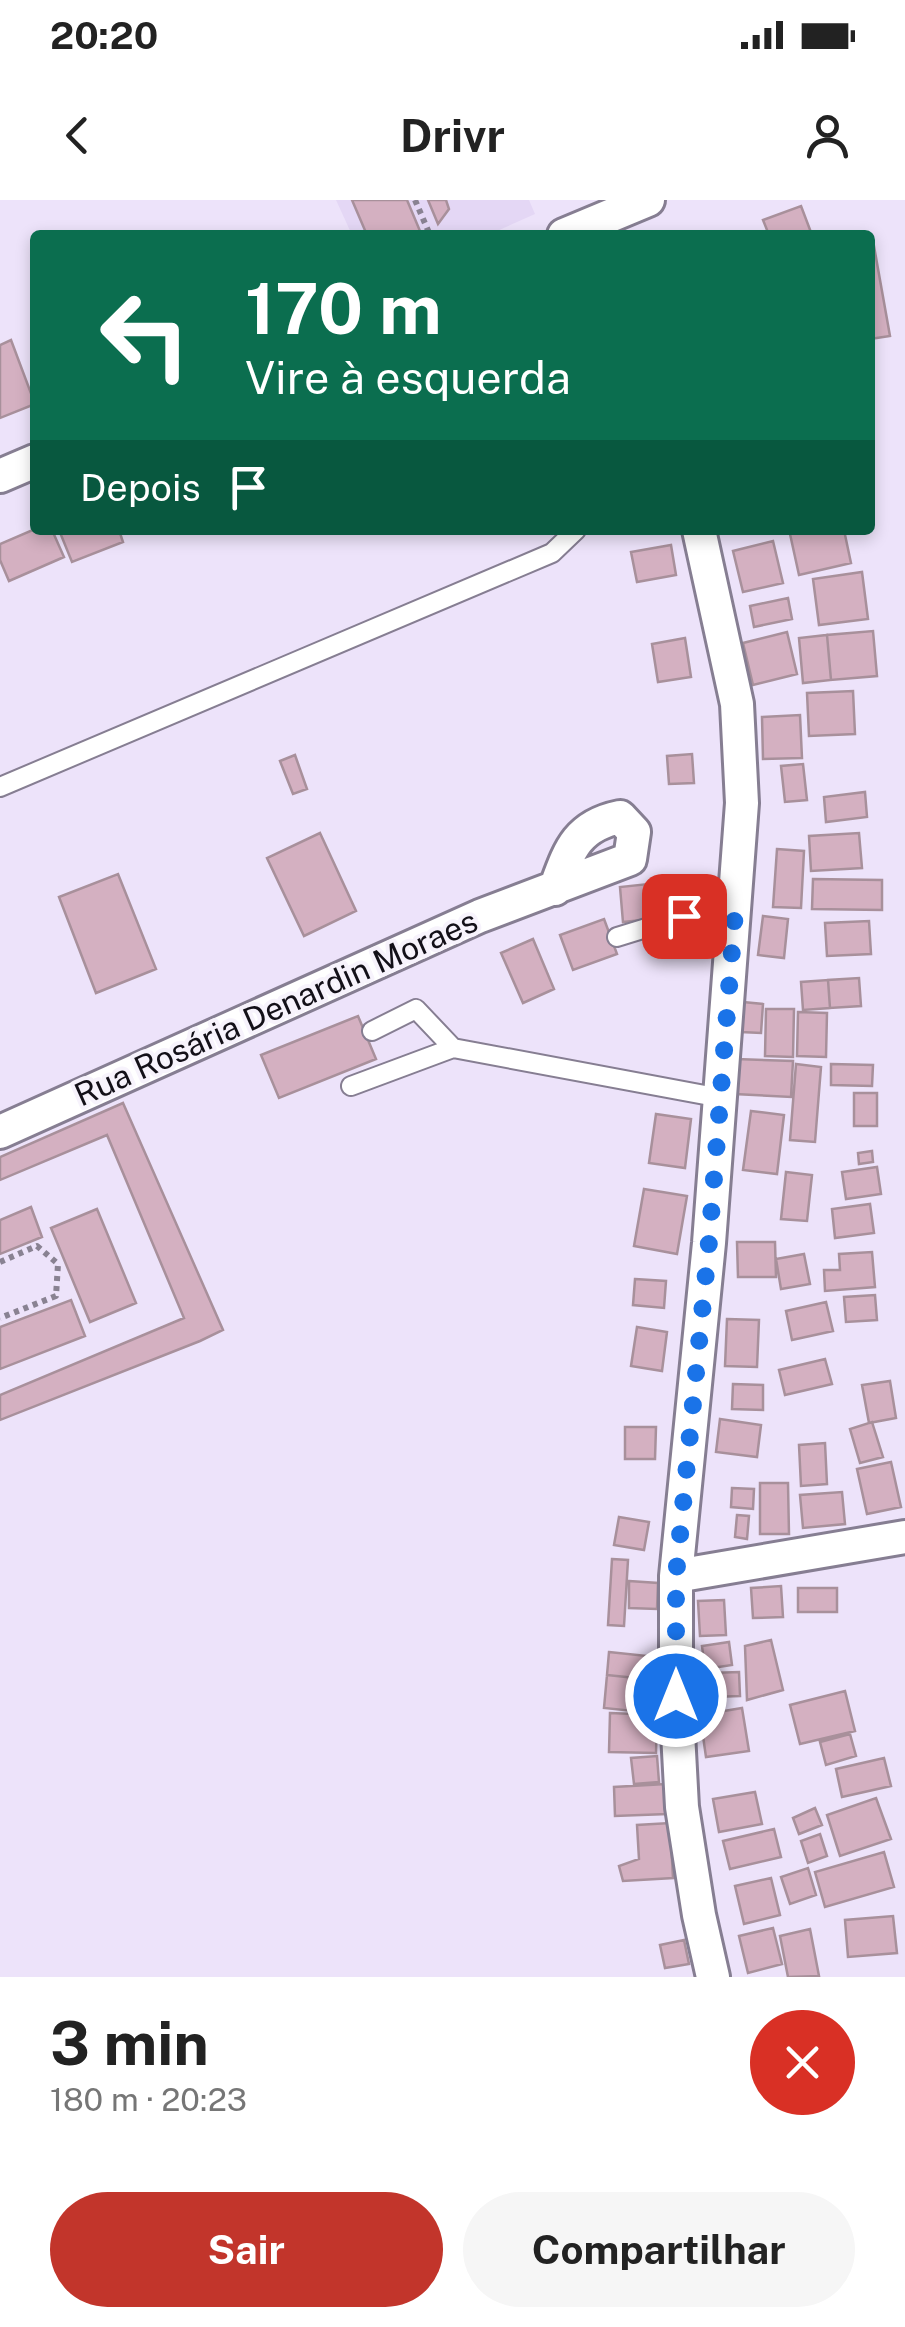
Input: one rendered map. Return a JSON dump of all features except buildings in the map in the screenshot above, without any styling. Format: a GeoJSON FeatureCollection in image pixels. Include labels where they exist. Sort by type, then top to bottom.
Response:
{"type":"FeatureCollection","features":[{"type":"Feature","properties":{"kind":"street"},"geometry":{"type":"LineString","coordinates":[[577,230],[626,212]]}},
{"type":"Feature","properties":{"kind":"street"},"geometry":{"type":"LineString","coordinates":[[0,476],[30,463]]}},
{"type":"Feature","properties":{"kind":"street"},"geometry":{"type":"LineString","coordinates":[[700,535],[736,704],[742,802],[721,1098],[676,1576],[676,1696],[682,1807],[713,1977]]}},
{"type":"Feature","properties":{"kind":"street","name":"Rua Rosária Denardin Moraes"},"geometry":{"type":"LineString","coordinates":[[0,1132],[480,916],[554,889]]}},
{"type":"Feature","properties":{"kind":"street"},"geometry":{"type":"LineString","coordinates":[[676,1576],[905,1537]]}},
{"type":"Feature","properties":{"kind":"lane"},"geometry":{"type":"LineString","coordinates":[[0,786],[552,552],[571,535]]}},
{"type":"Feature","properties":{"kind":"lane"},"geometry":{"type":"LineString","coordinates":[[618,938],[684,916],[735,912]]}},
{"type":"Feature","properties":{"kind":"lane"},"geometry":{"type":"LineString","coordinates":[[372,1031],[416,1009],[453,1048]]}},
{"type":"Feature","properties":{"kind":"lane"},"geometry":{"type":"LineString","coordinates":[[350,1086],[453,1048],[721,1098]]}},
{"type":"Feature","properties":{"kind":"path"},"geometry":{"type":"LineString","coordinates":[[415,200],[428,230]]}},
{"type":"Feature","properties":{"kind":"path"},"geometry":{"type":"LineString","coordinates":[[0,1262],[37,1246],[58,1264],[56,1296],[0,1318]]}},
{"type":"Feature","properties":{"kind":"shaded area"},"geometry":{"type":"Polygon","coordinates":[[[336,200],[529,200],[535,214],[499,230],[350,230],[336,200]]]}},
{"type":"Feature","properties":{"kind":"route"},"geometry":{"type":"LineString","coordinates":[[676,1696],[676,1576],[709,1242],[735,912],[684,916]]}}]}
